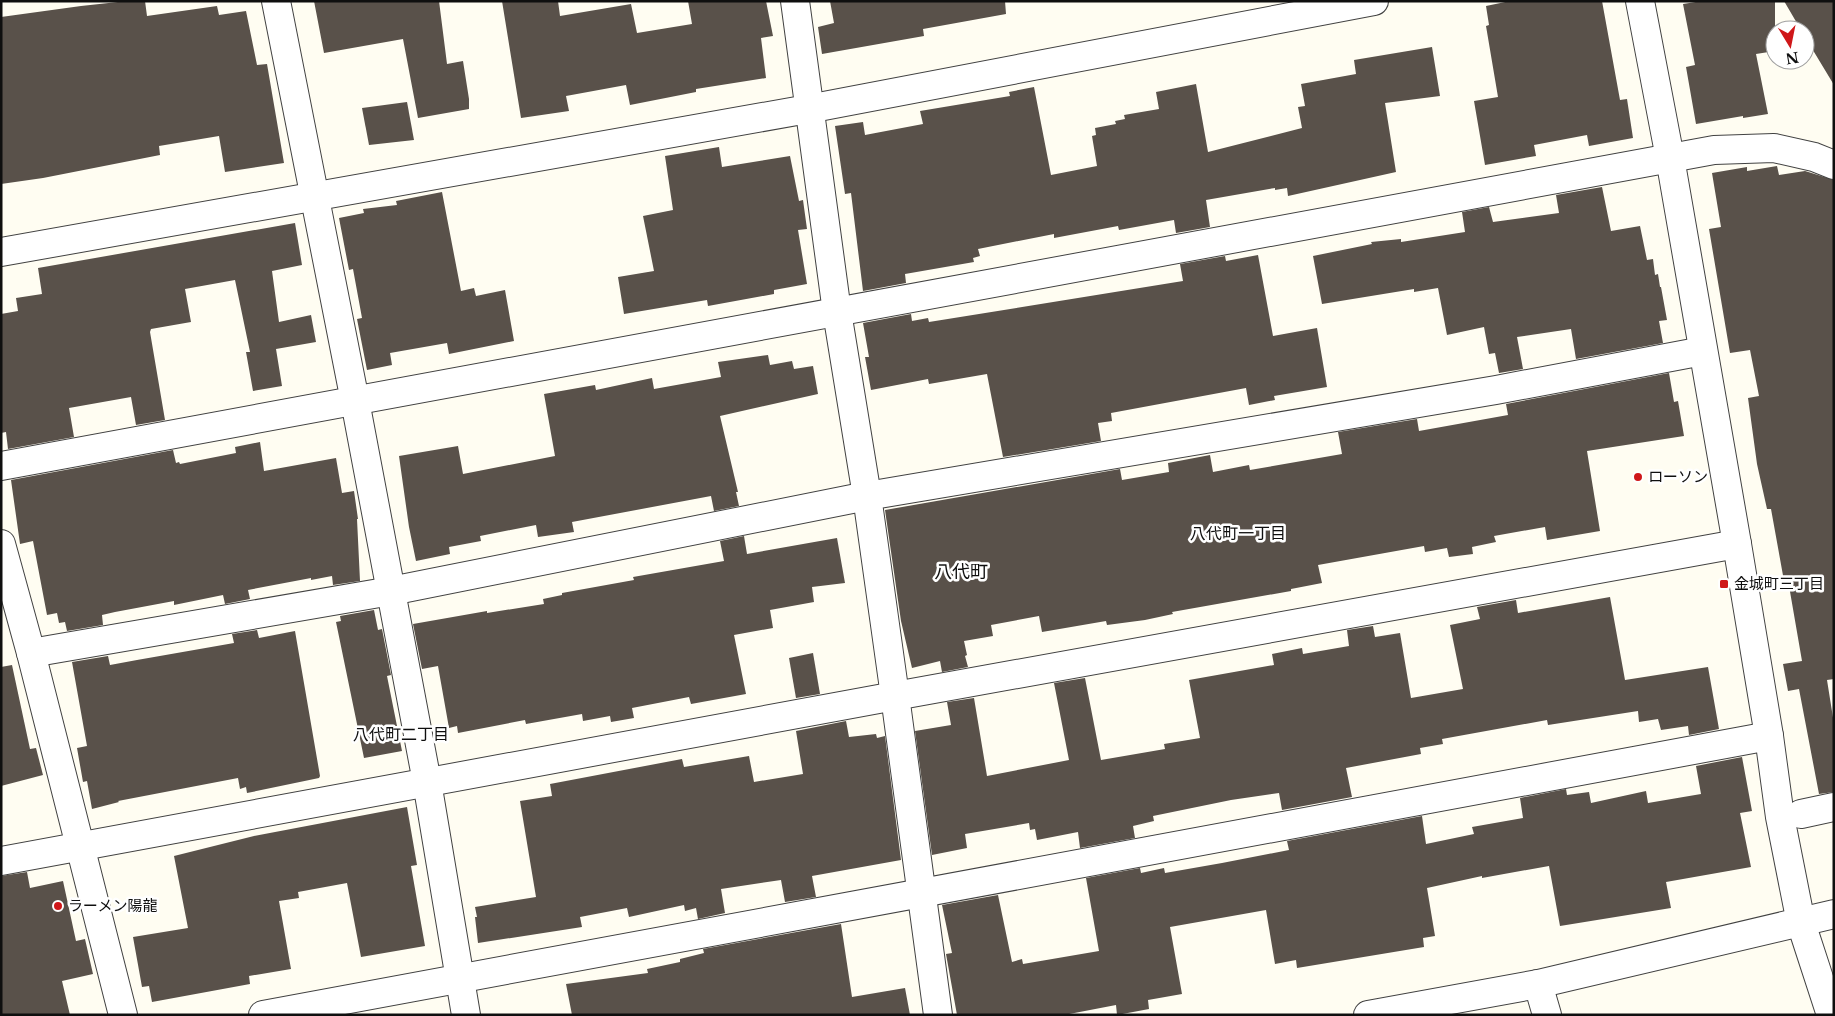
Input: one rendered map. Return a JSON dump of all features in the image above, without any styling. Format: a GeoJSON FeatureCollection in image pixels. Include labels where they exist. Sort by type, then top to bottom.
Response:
{"type":"FeatureCollection","features":[{"type":"Feature","properties":{"kind":"street"},"geometry":{"type":"LineString","coordinates":[[276,1],[355,401],[427,782],[458,978],[466,1015]]}},
{"type":"Feature","properties":{"kind":"street"},"geometry":{"type":"LineString","coordinates":[[795,1],[808,110],[837,312],[867,496],[938,1015]]}},
{"type":"Feature","properties":{"kind":"street"},"geometry":{"type":"LineString","coordinates":[[1,252],[808,110],[1374,1]]}},
{"type":"Feature","properties":{"kind":"street"},"geometry":{"type":"LineString","coordinates":[[1640,1],[1670,158],[1737,544],[1769,736],[1780,817],[1801,923],[1830,1015]]}},
{"type":"Feature","properties":{"kind":"street"},"geometry":{"type":"LineString","coordinates":[[1,466],[1714,150],[1774,148],[1814,157],[1834,165]]}},
{"type":"Feature","properties":{"kind":"street"},"geometry":{"type":"LineString","coordinates":[[31,653],[391,591],[867,496],[1496,390],[1703,351]]}},
{"type":"Feature","properties":{"kind":"street"},"geometry":{"type":"LineString","coordinates":[[1,544],[31,653],[123,1015]]}},
{"type":"Feature","properties":{"kind":"street"},"geometry":{"type":"LineString","coordinates":[[1,861],[895,696],[1737,544]]}},
{"type":"Feature","properties":{"kind":"street"},"geometry":{"type":"LineString","coordinates":[[263,1015],[1769,736]]}},
{"type":"Feature","properties":{"kind":"street"},"geometry":{"type":"LineString","coordinates":[[1800,814],[1834,807]]}},
{"type":"Feature","properties":{"kind":"street"},"geometry":{"type":"LineString","coordinates":[[1368,1015],[1538,984],[1834,914]]}},
{"type":"Feature","properties":{"kind":"street"},"geometry":{"type":"LineString","coordinates":[[1538,984],[1547,1015]]}},
{"type":"Feature","properties":{"kind":"building"},"geometry":{"type":"Polygon","coordinates":[[[127,1],[145,1],[147,16],[217,6],[219,15],[246,11],[257,65],[267,64],[284,163],[225,172],[219,136],[159,146],[160,155],[43,178],[1,184],[1,17],[127,1]]]}},
{"type":"Feature","properties":{"kind":"building"},"geometry":{"type":"Polygon","coordinates":[[[314,1],[439,1],[447,64],[463,61],[469,109],[418,118],[403,39],[324,53],[314,1]]]}},
{"type":"Feature","properties":{"kind":"building"},"geometry":{"type":"Polygon","coordinates":[[[502,1],[558,1],[560,16],[631,4],[637,33],[692,24],[688,1],[766,1],[773,36],[761,38],[766,78],[696,89],[696,92],[630,105],[626,85],[566,96],[569,111],[521,118],[502,1]]]}},
{"type":"Feature","properties":{"kind":"building"},"geometry":{"type":"Polygon","coordinates":[[[830,1],[1005,1],[1006,14],[923,29],[924,36],[822,54],[818,27],[834,23],[830,1]]]}},
{"type":"Feature","properties":{"kind":"building"},"geometry":{"type":"Polygon","coordinates":[[[1510,1],[1602,1],[1620,100],[1627,99],[1633,138],[1589,146],[1587,135],[1534,145],[1536,156],[1485,165],[1474,101],[1498,97],[1486,26],[1489,25],[1486,6],[1510,1]]]}},
{"type":"Feature","properties":{"kind":"building"},"geometry":{"type":"Polygon","coordinates":[[[1702,1],[1775,1],[1775,20],[1765,20],[1765,53],[1756,54],[1768,114],[1696,124],[1686,67],[1695,65],[1683,4],[1702,1]]]}},
{"type":"Feature","properties":{"kind":"building"},"geometry":{"type":"Polygon","coordinates":[[[1784,1],[1834,1],[1834,85],[1815,54],[1815,20],[1795,20],[1784,1]]]}},
{"type":"Feature","properties":{"kind":"building"},"geometry":{"type":"Polygon","coordinates":[[[1432,47],[1440,96],[1385,103],[1396,172],[1288,196],[1287,188],[1275,190],[1275,188],[1206,200],[1210,227],[1176,233],[1174,220],[1119,230],[1118,226],[1054,238],[1054,234],[978,249],[980,256],[973,258],[974,262],[905,274],[906,283],[863,291],[851,193],[845,194],[835,126],[863,122],[865,135],[923,124],[920,111],[1010,96],[1009,92],[1034,87],[1051,175],[1097,166],[1092,136],[1096,135],[1095,128],[1116,124],[1115,121],[1125,119],[1124,115],[1159,109],[1156,92],[1196,84],[1208,152],[1302,128],[1298,107],[1305,106],[1301,84],[1356,74],[1354,60],[1432,47]]]}},
{"type":"Feature","properties":{"kind":"building"},"geometry":{"type":"Polygon","coordinates":[[[407,102],[414,140],[369,145],[362,108],[407,102]]]}},
{"type":"Feature","properties":{"kind":"building"},"geometry":{"type":"Polygon","coordinates":[[[719,147],[722,167],[790,156],[799,201],[803,200],[807,229],[798,230],[807,284],[774,290],[774,294],[708,306],[707,300],[624,314],[618,277],[654,271],[643,216],[673,210],[665,156],[719,147]]]}},
{"type":"Feature","properties":{"kind":"building"},"geometry":{"type":"Polygon","coordinates":[[[1777,166],[1779,175],[1805,171],[1834,180],[1834,679],[1827,680],[1834,724],[1834,792],[1819,794],[1799,689],[1788,691],[1783,664],[1802,661],[1788,580],[1784,581],[1771,509],[1767,509],[1757,464],[1748,398],[1759,396],[1750,350],[1730,353],[1709,229],[1721,227],[1712,173],[1747,167],[1747,171],[1777,166]]]}},
{"type":"Feature","properties":{"kind":"building"},"geometry":{"type":"Polygon","coordinates":[[[1602,187],[1611,231],[1640,226],[1647,260],[1653,259],[1655,275],[1658,274],[1667,320],[1659,321],[1663,343],[1576,359],[1571,329],[1517,337],[1523,369],[1499,373],[1495,353],[1489,354],[1484,327],[1447,335],[1438,288],[1414,292],[1414,289],[1322,304],[1313,256],[1372,244],[1371,242],[1401,239],[1401,242],[1465,232],[1462,212],[1489,207],[1493,222],[1559,213],[1556,195],[1602,187]]]}},
{"type":"Feature","properties":{"kind":"building"},"geometry":{"type":"Polygon","coordinates":[[[442,192],[461,291],[474,288],[476,296],[505,290],[514,341],[449,354],[447,343],[390,353],[392,365],[367,370],[357,319],[362,318],[353,269],[349,270],[339,218],[364,213],[363,209],[397,205],[396,201],[442,192]]]}},
{"type":"Feature","properties":{"kind":"building"},"geometry":{"type":"Polygon","coordinates":[[[295,223],[302,265],[272,271],[279,322],[311,315],[316,342],[276,349],[282,386],[253,391],[246,352],[250,352],[235,280],[185,289],[191,322],[151,329],[150,332],[165,420],[136,425],[131,397],[69,408],[74,437],[8,449],[6,432],[1,433],[1,314],[18,311],[16,298],[42,294],[38,268],[295,223]]]}},
{"type":"Feature","properties":{"kind":"building"},"geometry":{"type":"Polygon","coordinates":[[[1258,255],[1273,336],[1317,328],[1327,387],[1274,396],[1275,400],[1249,405],[1246,388],[1111,413],[1112,421],[1098,423],[1101,441],[1003,457],[987,374],[929,384],[928,379],[871,390],[865,357],[869,357],[863,323],[911,314],[912,321],[928,318],[929,322],[1183,281],[1180,264],[1225,256],[1226,261],[1258,255]]]}},
{"type":"Feature","properties":{"kind":"building"},"geometry":{"type":"Polygon","coordinates":[[[768,355],[770,365],[792,361],[794,369],[813,366],[818,394],[720,416],[738,492],[736,492],[739,506],[714,511],[711,496],[572,522],[574,532],[538,537],[536,525],[480,536],[481,541],[449,547],[450,554],[416,561],[399,456],[458,446],[463,474],[555,456],[544,394],[595,385],[596,390],[652,378],[654,389],[721,377],[718,362],[768,355]]]}},
{"type":"Feature","properties":{"kind":"building"},"geometry":{"type":"Polygon","coordinates":[[[1669,373],[1674,402],[1678,401],[1684,436],[1587,451],[1600,531],[1547,540],[1545,527],[1494,536],[1496,542],[1472,547],[1473,554],[1449,557],[1447,548],[1425,552],[1424,546],[1318,565],[1322,583],[1291,589],[1291,591],[1172,612],[1173,614],[1145,620],[1107,625],[1106,621],[1042,632],[1039,616],[991,625],[993,636],[964,641],[968,667],[942,672],[940,661],[912,668],[901,621],[885,510],[1120,469],[1122,480],[1169,472],[1168,463],[1210,455],[1213,472],[1249,465],[1250,470],[1342,454],[1338,432],[1417,419],[1419,431],[1508,415],[1506,404],[1669,373]]]}},
{"type":"Feature","properties":{"kind":"building"},"geometry":{"type":"Polygon","coordinates":[[[260,442],[264,471],[336,458],[342,493],[354,491],[358,519],[360,581],[333,585],[332,576],[311,580],[311,578],[248,590],[250,599],[225,604],[223,595],[174,605],[174,601],[102,615],[103,625],[67,631],[65,622],[59,623],[57,613],[47,615],[33,541],[20,544],[11,480],[173,450],[176,463],[179,462],[180,464],[236,453],[235,447],[260,442]]]}},
{"type":"Feature","properties":{"kind":"building"},"geometry":{"type":"Polygon","coordinates":[[[744,536],[747,554],[837,538],[845,583],[812,587],[814,602],[770,610],[773,628],[734,635],[746,694],[691,704],[689,697],[632,708],[634,718],[611,722],[610,716],[583,721],[582,714],[526,724],[525,720],[458,733],[457,726],[449,728],[438,666],[422,669],[413,624],[487,611],[487,613],[544,604],[543,599],[562,595],[562,593],[634,580],[633,577],[724,561],[720,541],[744,536]]]}},
{"type":"Feature","properties":{"kind":"building"},"geometry":{"type":"Polygon","coordinates":[[[1610,597],[1625,680],[1708,667],[1719,729],[1689,735],[1688,726],[1661,730],[1658,719],[1639,722],[1638,711],[1548,725],[1547,720],[1442,739],[1443,744],[1420,748],[1421,754],[1346,768],[1352,797],[1282,810],[1279,793],[1231,800],[1153,816],[1154,821],[1133,826],[1135,838],[1080,848],[1078,832],[1037,840],[1035,829],[1030,830],[1029,823],[965,834],[967,848],[932,855],[915,731],[951,725],[947,702],[974,698],[987,776],[1069,760],[1054,683],[1085,678],[1101,760],[1165,749],[1164,744],[1200,738],[1189,680],[1274,665],[1272,654],[1302,648],[1303,654],[1349,646],[1347,630],[1373,626],[1375,637],[1400,633],[1411,698],[1463,689],[1450,625],[1480,619],[1477,607],[1516,600],[1518,613],[1610,597]]]}},
{"type":"Feature","properties":{"kind":"building"},"geometry":{"type":"Polygon","coordinates":[[[374,610],[378,630],[382,629],[391,675],[387,676],[402,751],[364,758],[336,622],[341,621],[340,616],[374,610]]]}},
{"type":"Feature","properties":{"kind":"building"},"geometry":{"type":"Polygon","coordinates":[[[257,630],[259,638],[295,631],[319,778],[247,793],[246,787],[240,789],[238,778],[118,801],[92,809],[87,781],[83,782],[77,748],[87,746],[72,662],[108,656],[110,665],[234,643],[232,634],[257,630]]]}},
{"type":"Feature","properties":{"kind":"building"},"geometry":{"type":"Polygon","coordinates":[[[813,653],[820,694],[796,698],[789,658],[813,653]]]}},
{"type":"Feature","properties":{"kind":"building"},"geometry":{"type":"Polygon","coordinates":[[[12,665],[30,749],[36,748],[43,775],[1,786],[1,667],[12,665]]]}},
{"type":"Feature","properties":{"kind":"building"},"geometry":{"type":"Polygon","coordinates":[[[846,721],[849,737],[876,734],[877,738],[885,736],[901,860],[812,876],[816,897],[785,902],[781,880],[721,889],[725,913],[698,919],[696,908],[685,911],[684,905],[629,917],[627,908],[580,917],[582,927],[478,943],[475,907],[536,897],[520,801],[552,796],[550,784],[682,759],[684,767],[749,756],[754,782],[803,774],[796,731],[846,721]]]}},
{"type":"Feature","properties":{"kind":"building"},"geometry":{"type":"Polygon","coordinates":[[[1742,757],[1752,811],[1740,813],[1751,867],[1666,882],[1671,908],[1560,926],[1549,866],[1482,878],[1482,876],[1427,888],[1435,936],[1423,938],[1424,947],[1297,968],[1296,960],[1275,964],[1266,910],[1170,927],[1182,994],[1148,1000],[1149,1009],[1117,1015],[1116,1005],[1064,1015],[957,1015],[946,954],[952,953],[942,905],[998,895],[1012,962],[1022,959],[1023,964],[1099,951],[1086,878],[1140,868],[1141,873],[1164,868],[1165,873],[1222,863],[1289,850],[1287,841],[1422,816],[1426,844],[1474,834],[1472,827],[1523,818],[1520,798],[1566,789],[1567,795],[1589,792],[1591,803],[1646,791],[1648,803],[1701,794],[1696,766],[1742,757]]]}},
{"type":"Feature","properties":{"kind":"building"},"geometry":{"type":"Polygon","coordinates":[[[407,807],[417,865],[411,866],[425,946],[361,957],[347,883],[298,892],[299,898],[279,901],[291,969],[249,976],[250,984],[152,1002],[149,986],[142,987],[133,937],[188,928],[174,856],[254,836],[407,807]]]}},
{"type":"Feature","properties":{"kind":"building"},"geometry":{"type":"Polygon","coordinates":[[[27,872],[30,888],[63,881],[76,941],[85,939],[93,974],[62,981],[70,1015],[1,1015],[1,876],[27,872]]]}},
{"type":"Feature","properties":{"kind":"building"},"geometry":{"type":"Polygon","coordinates":[[[841,924],[852,997],[905,988],[910,1015],[572,1015],[566,984],[648,973],[647,969],[680,962],[680,959],[704,953],[703,949],[841,924]]]}},
{"type":"Feature","properties":{"kind":"place","name":"ローソン"},"geometry":{"type":"Point","coordinates":[1638,477]}},
{"type":"Feature","properties":{"kind":"place","name":"金城町三丁目"},"geometry":{"type":"Point","coordinates":[1724,584]}},
{"type":"Feature","properties":{"kind":"place","name":"ラーメン陽龍"},"geometry":{"type":"Point","coordinates":[58,906]}},
{"type":"Feature","properties":{"kind":"district","name":"八代町一丁目"},"geometry":{"type":"Point","coordinates":[1238,533]}},
{"type":"Feature","properties":{"kind":"district","name":"八代町"},"geometry":{"type":"Point","coordinates":[961,572]}},
{"type":"Feature","properties":{"kind":"district","name":"八代町二丁目"},"geometry":{"type":"Point","coordinates":[401,734]}}]}
